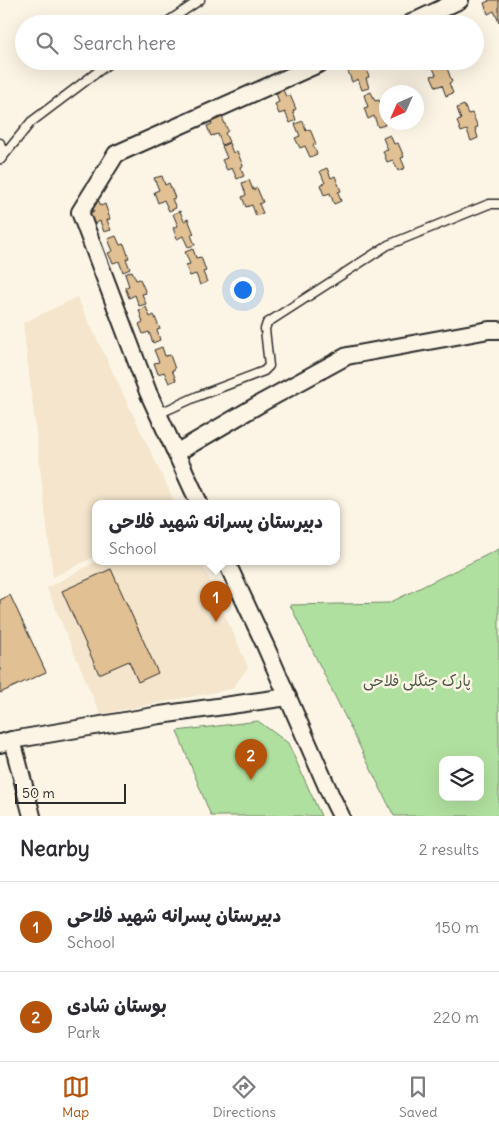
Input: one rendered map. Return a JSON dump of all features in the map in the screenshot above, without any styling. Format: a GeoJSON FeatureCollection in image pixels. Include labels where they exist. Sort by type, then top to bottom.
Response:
{"type":"FeatureCollection","features":[{"type":"Feature","properties":{"kind":"street"},"geometry":{"type":"LineString","coordinates":[[428,15],[460,0]]}},
{"type":"Feature","properties":{"kind":"street"},"geometry":{"type":"LineString","coordinates":[[198,500],[148,392],[80,212],[116,154],[305,70]]}},
{"type":"Feature","properties":{"kind":"street"},"geometry":{"type":"LineString","coordinates":[[176,453],[347,356],[489,330],[499,330]]}},
{"type":"Feature","properties":{"kind":"street"},"geometry":{"type":"LineString","coordinates":[[228,565],[341,816]]}},
{"type":"Feature","properties":{"kind":"street"},"geometry":{"type":"LineString","coordinates":[[32,816],[4,742],[160,715],[288,698]]}},
{"type":"Feature","properties":{"kind":"lane"},"geometry":{"type":"LineString","coordinates":[[178,15],[200,0]]}},
{"type":"Feature","properties":{"kind":"lane"},"geometry":{"type":"LineString","coordinates":[[0,160],[31,122],[100,70]]}},
{"type":"Feature","properties":{"kind":"lane"},"geometry":{"type":"LineString","coordinates":[[0,142],[2,151],[0,160]]}},
{"type":"Feature","properties":{"kind":"lane"},"geometry":{"type":"LineString","coordinates":[[158,414],[198,396],[264,371],[269,366],[265,329],[267,323],[388,245],[489,204],[499,204]]}},
{"type":"Feature","properties":{"kind":"shaded area"},"geometry":{"type":"Polygon","coordinates":[[[77,297],[174,500],[92,500],[92,558],[53,577],[23,323],[77,297]]]}},
{"type":"Feature","properties":{"kind":"shaded area"},"geometry":{"type":"Polygon","coordinates":[[[92,564],[203,565],[248,667],[232,689],[100,714],[47,588],[92,564]]]}},
{"type":"Feature","properties":{"kind":"green space","name":"پارک جنگلی فلاحی"},"geometry":{"type":"Polygon","coordinates":[[[499,549],[499,816],[394,816],[290,605],[389,603],[499,549]]]}},
{"type":"Feature","properties":{"kind":"green space"},"geometry":{"type":"Polygon","coordinates":[[[258,721],[288,743],[321,816],[211,816],[177,731],[258,721]]]}},
{"type":"Feature","properties":{"kind":"building"},"geometry":{"type":"Polygon","coordinates":[[[488,0],[499,0],[499,22],[494,11],[488,14],[484,3],[488,0]]]}},
{"type":"Feature","properties":{"kind":"building"},"geometry":{"type":"Polygon","coordinates":[[[366,70],[369,77],[366,78],[369,88],[362,90],[358,79],[352,82],[348,71],[366,70]]]}},
{"type":"Feature","properties":{"kind":"building"},"geometry":{"type":"Polygon","coordinates":[[[434,70],[448,70],[452,82],[449,83],[453,93],[446,96],[442,85],[436,87],[431,76],[436,75],[434,70]]]}},
{"type":"Feature","properties":{"kind":"building"},"geometry":{"type":"Polygon","coordinates":[[[282,87],[286,97],[290,95],[296,109],[293,111],[296,120],[290,123],[285,112],[279,114],[275,104],[279,102],[275,90],[282,87]]]}},
{"type":"Feature","properties":{"kind":"building"},"geometry":{"type":"Polygon","coordinates":[[[371,92],[375,101],[379,100],[379,127],[374,116],[368,119],[364,108],[368,107],[364,95],[371,92]]]}},
{"type":"Feature","properties":{"kind":"building"},"geometry":{"type":"Polygon","coordinates":[[[464,105],[468,114],[472,113],[478,127],[475,128],[478,138],[471,141],[467,130],[461,132],[457,121],[461,120],[457,108],[464,105]]]}},
{"type":"Feature","properties":{"kind":"building"},"geometry":{"type":"Polygon","coordinates":[[[215,109],[218,118],[222,117],[228,131],[225,133],[229,142],[222,145],[218,134],[211,136],[207,126],[212,124],[207,112],[215,109]]]}},
{"type":"Feature","properties":{"kind":"building"},"geometry":{"type":"Polygon","coordinates":[[[303,121],[306,131],[310,129],[316,144],[313,145],[317,154],[310,157],[305,146],[300,148],[295,138],[300,136],[295,124],[303,121]]]}},
{"type":"Feature","properties":{"kind":"building"},"geometry":{"type":"Polygon","coordinates":[[[390,135],[394,144],[398,143],[404,157],[401,158],[405,168],[398,171],[393,160],[387,162],[383,151],[388,150],[383,138],[390,135]]]}},
{"type":"Feature","properties":{"kind":"building"},"geometry":{"type":"Polygon","coordinates":[[[229,143],[233,153],[237,151],[243,166],[240,167],[244,176],[237,179],[232,168],[227,170],[222,160],[227,158],[222,146],[229,143]]]}},
{"type":"Feature","properties":{"kind":"building"},"geometry":{"type":"Polygon","coordinates":[[[327,168],[331,178],[335,176],[341,191],[338,192],[341,201],[334,204],[330,193],[324,195],[320,185],[325,183],[320,171],[327,168]]]}},
{"type":"Feature","properties":{"kind":"building"},"geometry":{"type":"Polygon","coordinates":[[[162,176],[165,185],[169,183],[175,198],[172,199],[176,208],[169,211],[164,200],[158,203],[154,192],[159,190],[154,178],[162,176]]]}},
{"type":"Feature","properties":{"kind":"building"},"geometry":{"type":"Polygon","coordinates":[[[249,180],[253,190],[257,188],[263,202],[259,204],[263,213],[256,216],[252,205],[246,207],[242,197],[246,195],[242,183],[249,180]]]}},
{"type":"Feature","properties":{"kind":"building"},"geometry":{"type":"Polygon","coordinates":[[[97,197],[101,206],[105,204],[110,219],[107,220],[111,230],[104,232],[100,221],[94,224],[90,213],[94,211],[89,200],[97,197]]]}},
{"type":"Feature","properties":{"kind":"building"},"geometry":{"type":"Polygon","coordinates":[[[180,211],[184,221],[188,219],[194,234],[191,235],[195,245],[188,247],[183,236],[177,239],[173,228],[178,226],[173,214],[180,211]]]}},
{"type":"Feature","properties":{"kind":"building"},"geometry":{"type":"Polygon","coordinates":[[[116,236],[120,245],[124,244],[129,258],[126,259],[130,269],[123,272],[119,261],[113,263],[108,253],[113,251],[108,239],[116,236]]]}},
{"type":"Feature","properties":{"kind":"building"},"geometry":{"type":"Polygon","coordinates":[[[193,249],[196,258],[201,257],[206,271],[203,272],[207,282],[200,285],[196,274],[190,276],[185,265],[190,264],[185,252],[193,249]]]}},
{"type":"Feature","properties":{"kind":"building"},"geometry":{"type":"Polygon","coordinates":[[[132,271],[136,280],[140,279],[146,293],[142,294],[146,304],[139,306],[135,295],[129,298],[125,287],[129,286],[125,274],[132,271]]]}},
{"type":"Feature","properties":{"kind":"building"},"geometry":{"type":"Polygon","coordinates":[[[146,307],[150,317],[154,315],[160,329],[157,330],[160,340],[153,343],[149,332],[143,334],[139,324],[143,322],[139,310],[146,307]]]}},
{"type":"Feature","properties":{"kind":"building"},"geometry":{"type":"Polygon","coordinates":[[[162,347],[165,356],[170,355],[175,369],[172,370],[176,380],[169,383],[164,372],[158,374],[154,363],[159,362],[154,350],[162,347]]]}},
{"type":"Feature","properties":{"kind":"building"},"geometry":{"type":"Polygon","coordinates":[[[111,569],[158,673],[138,682],[129,661],[99,674],[62,591],[111,569]]]}},
{"type":"Feature","properties":{"kind":"building"},"geometry":{"type":"Polygon","coordinates":[[[10,595],[46,672],[0,693],[0,600],[10,595]]]}},
{"type":"Feature","properties":{"kind":"place","name":"دبیرستان پسرانه شهید فلاحی"},"geometry":{"type":"Point","coordinates":[216,622]}},
{"type":"Feature","properties":{"kind":"place","name":"بوستان شادی"},"geometry":{"type":"Point","coordinates":[251,780]}}]}
